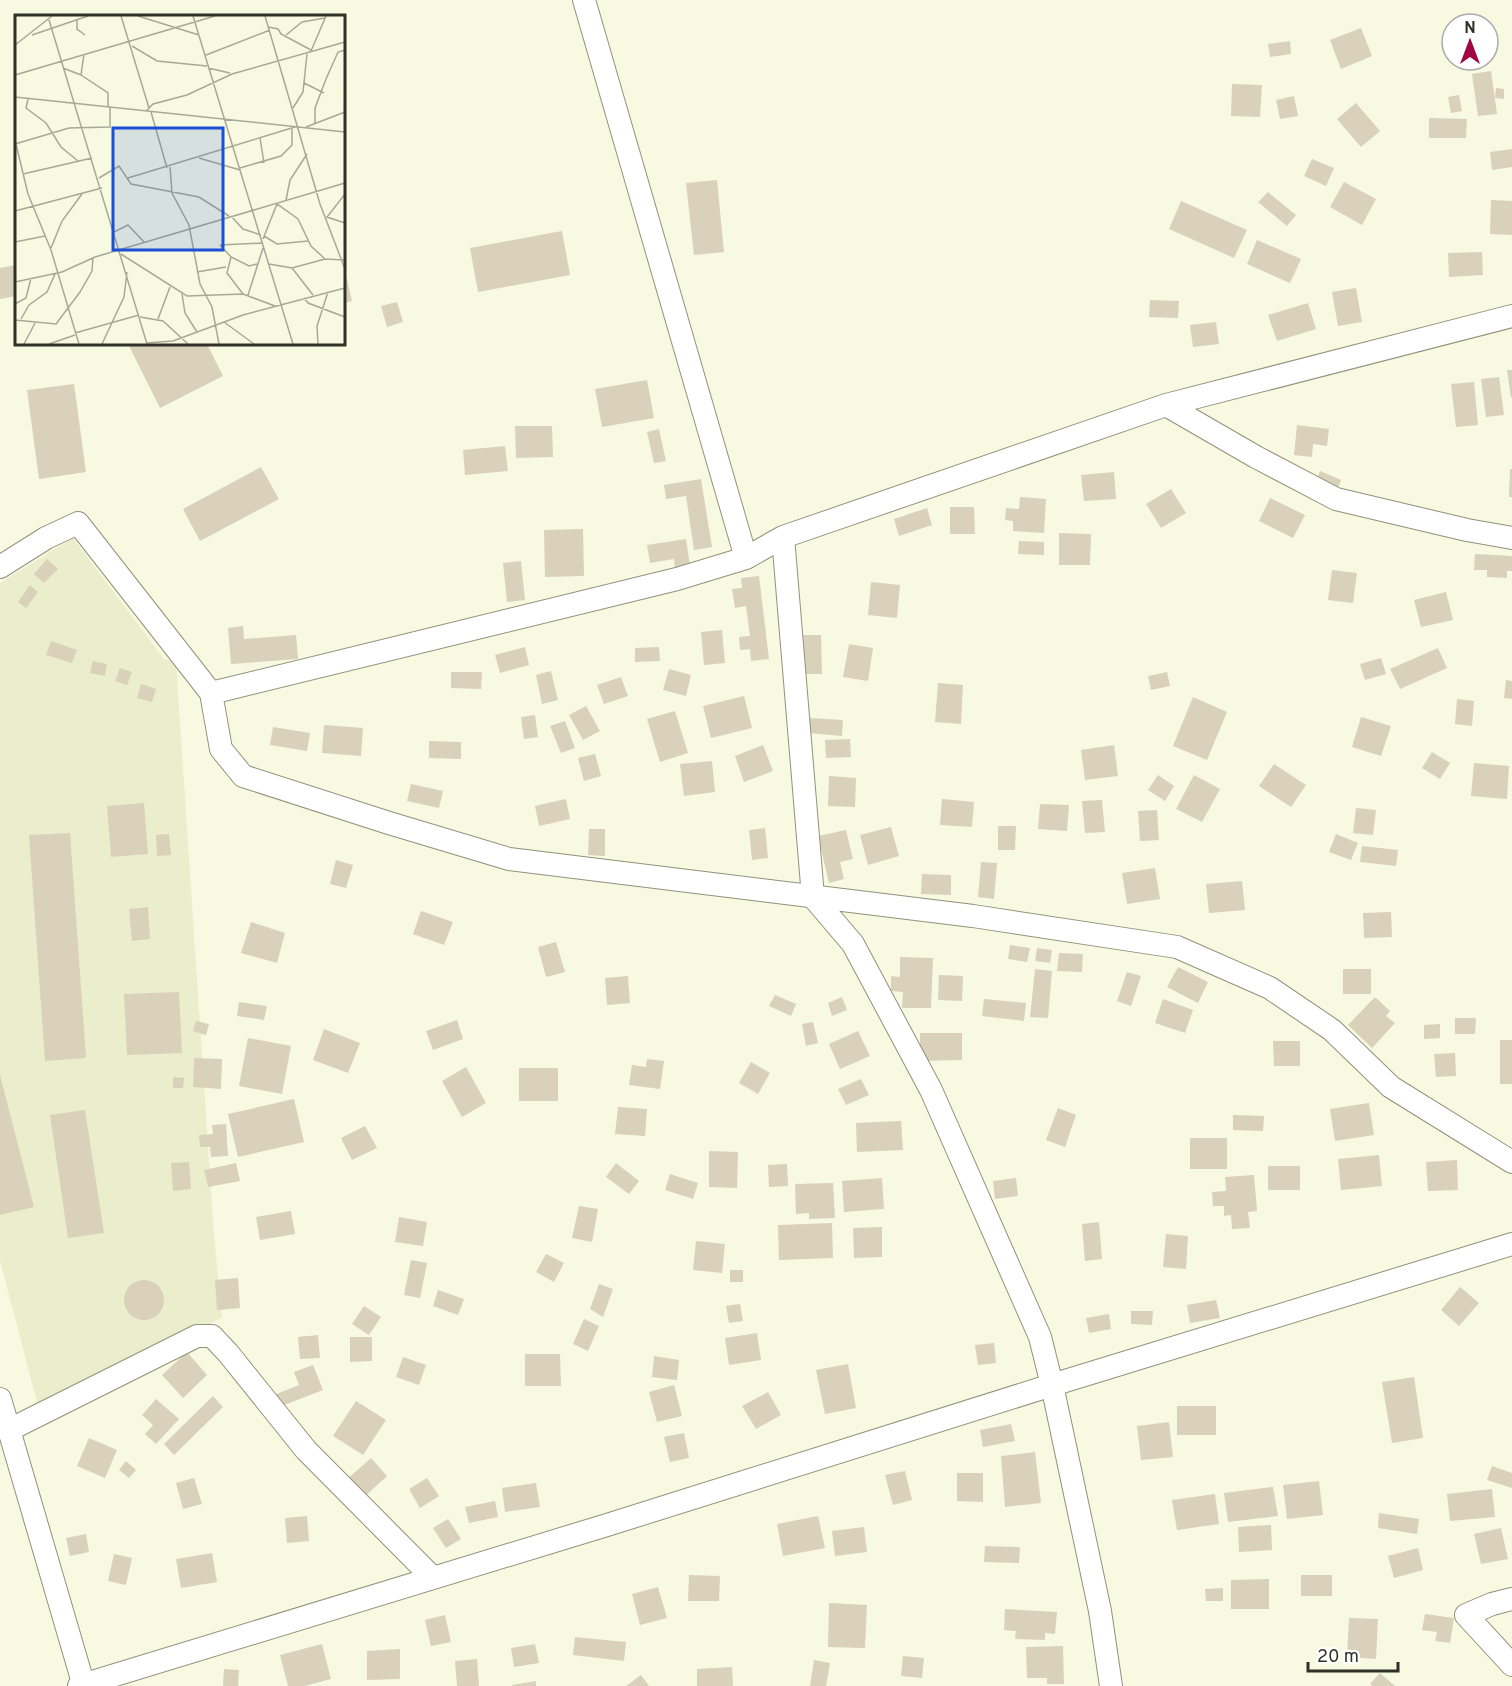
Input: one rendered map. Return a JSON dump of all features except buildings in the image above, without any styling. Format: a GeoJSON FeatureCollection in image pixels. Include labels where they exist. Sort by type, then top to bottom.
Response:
{"type":"FeatureCollection","features":[{"type":"Feature","properties":{"kind":"street"},"geometry":{"type":"LineString","coordinates":[[584,0],[746,558]]}},
{"type":"Feature","properties":{"kind":"street"},"geometry":{"type":"LineString","coordinates":[[211,693],[677,579],[746,558],[783,537],[1166,405],[1512,316]]}},
{"type":"Feature","properties":{"kind":"street"},"geometry":{"type":"LineString","coordinates":[[1166,405],[1256,457],[1336,499],[1467,530],[1512,538]]}},
{"type":"Feature","properties":{"kind":"street"},"geometry":{"type":"LineString","coordinates":[[0,567],[46,538],[78,523],[211,693],[221,749],[243,776],[509,859],[973,916],[1177,947],[1270,988],[1332,1030],[1391,1087],[1512,1162]]}},
{"type":"Feature","properties":{"kind":"street"},"geometry":{"type":"LineString","coordinates":[[783,537],[813,897],[854,944],[931,1090],[1040,1337],[1100,1611],[1111,1686]]}},
{"type":"Feature","properties":{"kind":"street"},"geometry":{"type":"LineString","coordinates":[[0,1399],[82,1686],[1512,1244]]}},
{"type":"Feature","properties":{"kind":"street"},"geometry":{"type":"LineString","coordinates":[[9,1430],[197,1336],[212,1336],[306,1450],[433,1578]]}},
{"type":"Feature","properties":{"kind":"street"},"geometry":{"type":"LineString","coordinates":[[1512,1599],[1492,1604],[1466,1615],[1512,1665]]}},
{"type":"Feature","properties":{"kind":"shaded area"},"geometry":{"type":"Polygon","coordinates":[[[73,538],[164,659],[176,662],[214,1236],[222,1318],[38,1406],[0,1260],[0,583],[73,538]]]}}]}
